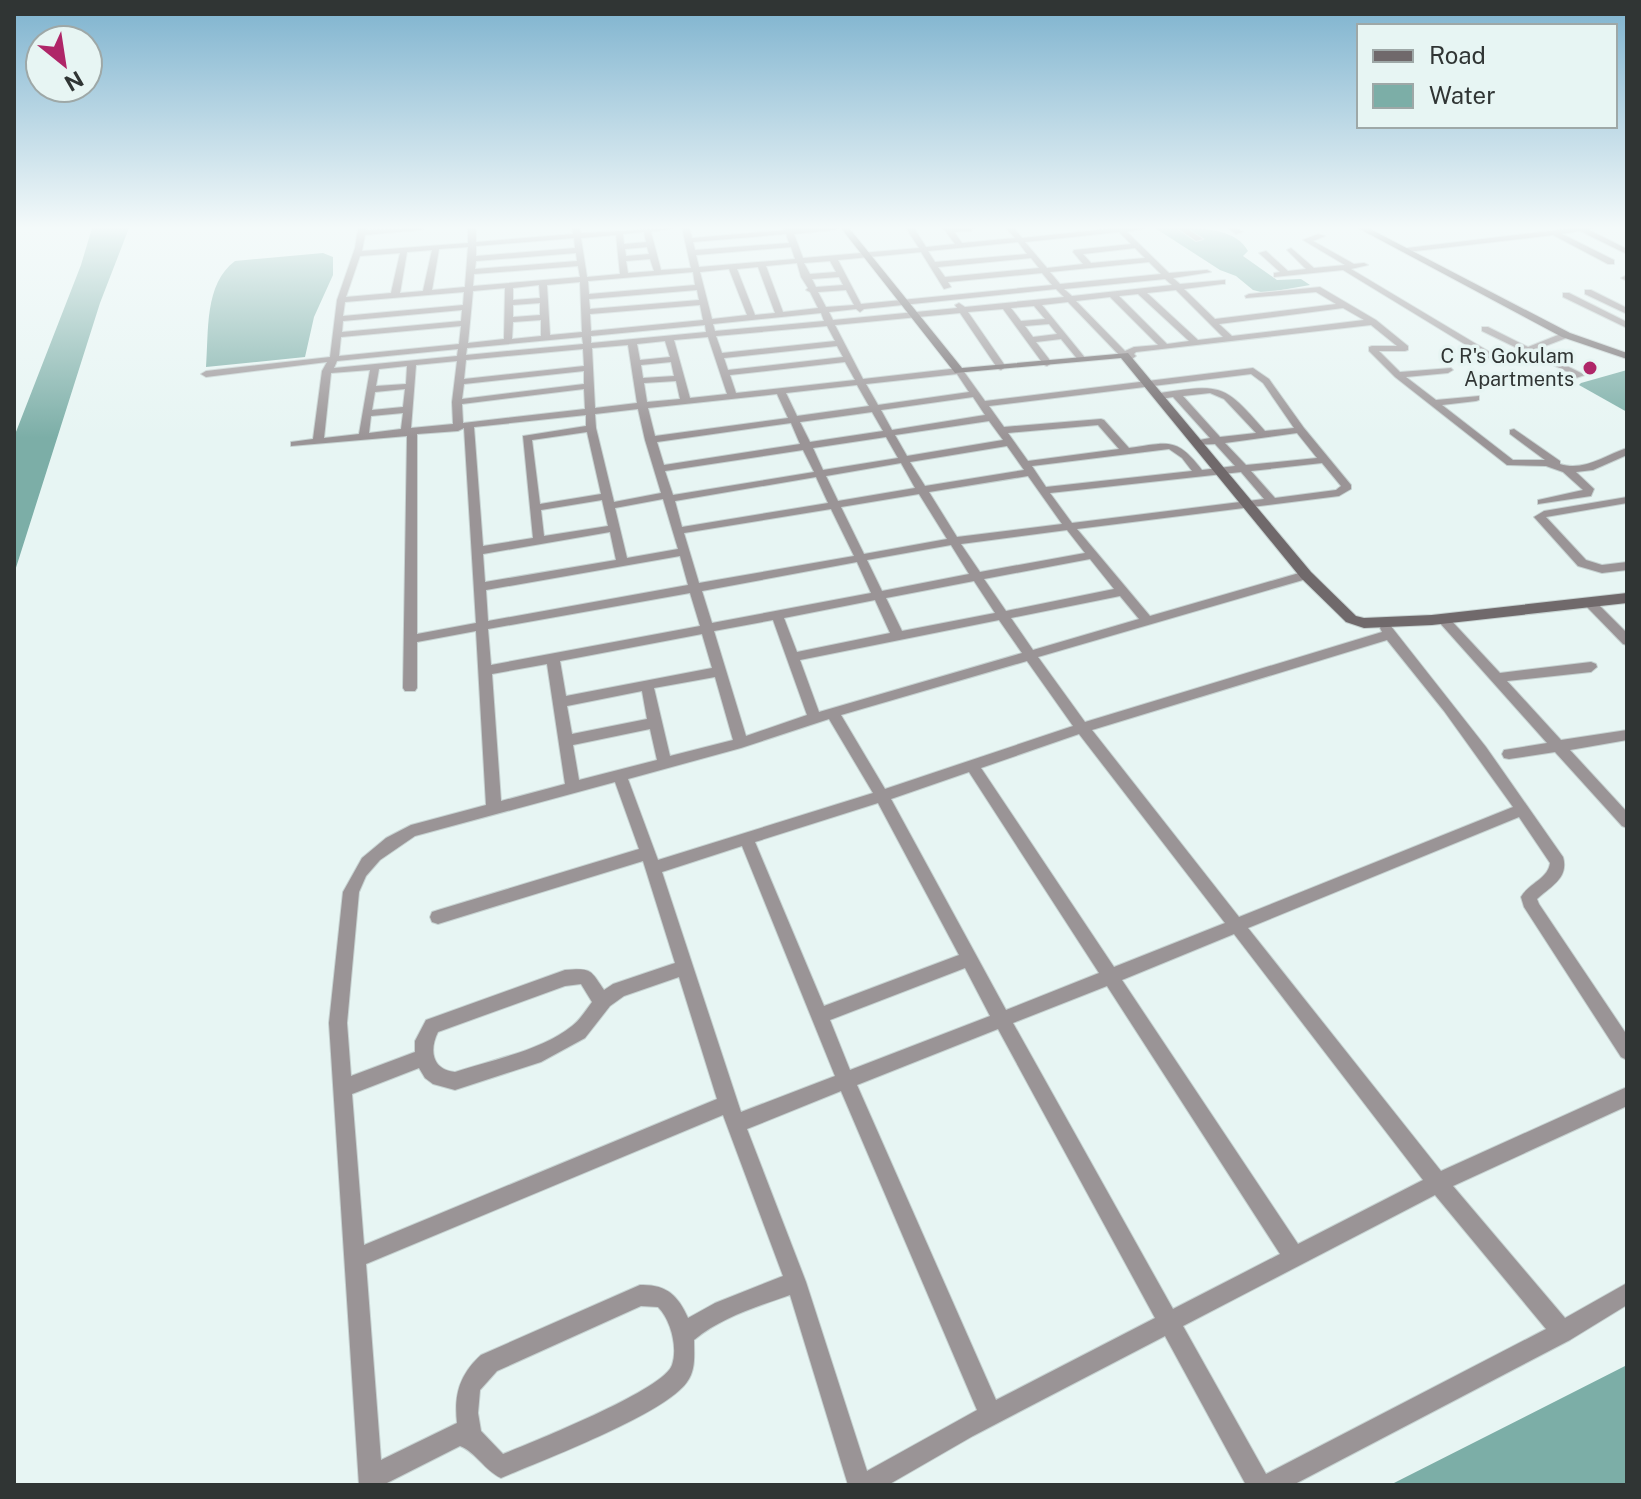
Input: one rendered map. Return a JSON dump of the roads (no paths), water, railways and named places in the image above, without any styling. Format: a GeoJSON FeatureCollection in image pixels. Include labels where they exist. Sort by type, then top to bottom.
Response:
{"type":"FeatureCollection","features":[{"type":"Feature","properties":{"kind":"street"},"geometry":{"type":"LineString","coordinates":[[318,442],[327,371],[334,359],[339,335],[341,300],[369,298]]}},
{"type":"Feature","properties":{"kind":"street"},"geometry":{"type":"LineString","coordinates":[[468,298],[457,402],[464,427],[477,551],[494,809]]}},
{"type":"Feature","properties":{"kind":"street"},"geometry":{"type":"LineString","coordinates":[[508,342],[510,298]]}},
{"type":"Feature","properties":{"kind":"street"},"geometry":{"type":"LineString","coordinates":[[585,298],[591,428],[622,562]]}},
{"type":"Feature","properties":{"kind":"street"},"geometry":{"type":"LineString","coordinates":[[627,298],[628,309]]}},
{"type":"Feature","properties":{"kind":"street"},"geometry":{"type":"LineString","coordinates":[[660,298],[661,306]]}},
{"type":"Feature","properties":{"kind":"street"},"geometry":{"type":"LineString","coordinates":[[704,298],[718,356],[733,397]]}},
{"type":"Feature","properties":{"kind":"street"},"geometry":{"type":"LineString","coordinates":[[744,298],[752,318]]}},
{"type":"Feature","properties":{"kind":"street"},"geometry":{"type":"LineString","coordinates":[[774,298],[780,316]]}},
{"type":"Feature","properties":{"kind":"street"},"geometry":{"type":"LineString","coordinates":[[815,298],[874,408],[1031,658],[1082,728],[1438,1183],[1562,1332]]}},
{"type":"Feature","properties":{"kind":"street"},"geometry":{"type":"LineString","coordinates":[[854,298],[860,309]]}},
{"type":"Feature","properties":{"kind":"street"},"geometry":{"type":"LineString","coordinates":[[900,298],[1003,430],[1068,525],[1146,620]]}},
{"type":"Feature","properties":{"kind":"street"},"geometry":{"type":"LineString","coordinates":[[206,374],[546,339],[632,341],[669,338],[752,318],[966,298]]}},
{"type":"Feature","properties":{"kind":"street"},"geometry":{"type":"LineString","coordinates":[[327,371],[710,328],[829,322],[1078,298]]}},
{"type":"Feature","properties":{"kind":"street"},"geometry":{"type":"LineString","coordinates":[[1116,298],[1165,347]]}},
{"type":"Feature","properties":{"kind":"street"},"geometry":{"type":"LineString","coordinates":[[1147,298],[1196,343]]}},
{"type":"Feature","properties":{"kind":"street"},"geometry":{"type":"LineString","coordinates":[[1187,298],[1231,340]]}},
{"type":"Feature","properties":{"kind":"street"},"geometry":{"type":"LineString","coordinates":[[1334,298],[1373,322],[1405,348]]}},
{"type":"Feature","properties":{"kind":"street"},"geometry":{"type":"LineString","coordinates":[[1398,298],[1492,357],[1530,349],[1566,335]]}},
{"type":"Feature","properties":{"kind":"street"},"geometry":{"type":"LineString","coordinates":[[1497,298],[1566,335],[1627,356]]}},
{"type":"Feature","properties":{"kind":"street"},"geometry":{"type":"LineString","coordinates":[[1572,298],[1627,325]]}},
{"type":"Feature","properties":{"kind":"street"},"geometry":{"type":"LineString","coordinates":[[1600,298],[1627,311]]}},
{"type":"Feature","properties":{"kind":"street"},"geometry":{"type":"LineString","coordinates":[[955,299],[1001,367]]}},
{"type":"Feature","properties":{"kind":"street"},"geometry":{"type":"LineString","coordinates":[[1069,299],[1149,382],[1306,575],[1351,619],[1387,629],[1412,659],[1523,809],[1558,862],[1558,873],[1551,881],[1535,888],[1529,897],[1532,907],[1627,1051]]}},
{"type":"Feature","properties":{"kind":"street"},"geometry":{"type":"LineString","coordinates":[[510,303],[544,300],[546,339]]}},
{"type":"Feature","properties":{"kind":"street"},"geometry":{"type":"LineString","coordinates":[[586,312],[705,302]]}},
{"type":"Feature","properties":{"kind":"street"},"geometry":{"type":"LineString","coordinates":[[1036,303],[1082,359]]}},
{"type":"Feature","properties":{"kind":"street"},"geometry":{"type":"LineString","coordinates":[[1005,305],[1047,363]]}},
{"type":"Feature","properties":{"kind":"street"},"geometry":{"type":"LineString","coordinates":[[1212,322],[1347,305]]}},
{"type":"Feature","properties":{"kind":"street"},"geometry":{"type":"LineString","coordinates":[[340,319],[467,307]]}},
{"type":"Feature","properties":{"kind":"street"},"geometry":{"type":"LineString","coordinates":[[1129,311],[1158,308]]}},
{"type":"Feature","properties":{"kind":"street"},"geometry":{"type":"LineString","coordinates":[[420,327],[423,311]]}},
{"type":"Feature","properties":{"kind":"street"},"geometry":{"type":"LineString","coordinates":[[1281,313],[1304,332]]}},
{"type":"Feature","properties":{"kind":"street"},"geometry":{"type":"LineString","coordinates":[[381,331],[383,315]]}},
{"type":"Feature","properties":{"kind":"street"},"geometry":{"type":"LineString","coordinates":[[510,320],[545,317]]}},
{"type":"Feature","properties":{"kind":"street"},"geometry":{"type":"LineString","coordinates":[[1018,324],[1051,321]]}},
{"type":"Feature","properties":{"kind":"street"},"geometry":{"type":"LineString","coordinates":[[1124,355],[1134,350],[1373,322]]}},
{"type":"Feature","properties":{"kind":"street"},"geometry":{"type":"LineString","coordinates":[[339,335],[466,323]]}},
{"type":"Feature","properties":{"kind":"street"},"geometry":{"type":"LineString","coordinates":[[1144,328],[1175,324]]}},
{"type":"Feature","properties":{"kind":"street"},"geometry":{"type":"LineString","coordinates":[[1485,329],[1580,375],[1552,383]]}},
{"type":"Feature","properties":{"kind":"street"},"geometry":{"type":"LineString","coordinates":[[1030,340],[1063,336]]}},
{"type":"Feature","properties":{"kind":"street"},"geometry":{"type":"LineString","coordinates":[[669,338],[686,402]]}},
{"type":"Feature","properties":{"kind":"street"},"geometry":{"type":"LineString","coordinates":[[632,341],[650,440],[741,743]]}},
{"type":"Feature","properties":{"kind":"street"},"geometry":{"type":"LineString","coordinates":[[295,444],[1254,342]]}},
{"type":"Feature","properties":{"kind":"street"},"geometry":{"type":"LineString","coordinates":[[718,356],[840,343]]}},
{"type":"Feature","properties":{"kind":"street"},"geometry":{"type":"LineString","coordinates":[[1420,346],[1371,348],[1398,375],[1511,463],[1589,468],[1627,451]]}},
{"type":"Feature","properties":{"kind":"street"},"geometry":{"type":"LineString","coordinates":[[798,348],[806,364]]}},
{"type":"Feature","properties":{"kind":"street"},"geometry":{"type":"LineString","coordinates":[[762,351],[768,368]]}},
{"type":"Feature","properties":{"kind":"street"},"geometry":{"type":"LineString","coordinates":[[636,363],[675,359]]}},
{"type":"Feature","properties":{"kind":"street"},"geometry":{"type":"LineString","coordinates":[[724,373],[849,359]]}},
{"type":"Feature","properties":{"kind":"street"},"geometry":{"type":"LineString","coordinates":[[410,688],[408,409],[412,363]]}},
{"type":"Feature","properties":{"kind":"street"},"geometry":{"type":"LineString","coordinates":[[363,437],[375,366]]}},
{"type":"Feature","properties":{"kind":"street"},"geometry":{"type":"LineString","coordinates":[[459,382],[589,368]]}},
{"type":"Feature","properties":{"kind":"street"},"geometry":{"type":"LineString","coordinates":[[1398,375],[1448,370]]}},
{"type":"Feature","properties":{"kind":"street"},"geometry":{"type":"LineString","coordinates":[[411,639],[955,541],[1273,502],[1345,490],[1347,487],[1300,430],[1266,381],[1253,371],[874,408],[650,440]]}},
{"type":"Feature","properties":{"kind":"street"},"geometry":{"type":"LineString","coordinates":[[545,373],[545,391]]}},
{"type":"Feature","properties":{"kind":"street"},"geometry":{"type":"LineString","coordinates":[[508,396],[509,376]]}},
{"type":"Feature","properties":{"kind":"street"},"geometry":{"type":"LineString","coordinates":[[638,381],[680,378]]}},
{"type":"Feature","properties":{"kind":"street"},"geometry":{"type":"LineString","coordinates":[[372,389],[410,386]]}},
{"type":"Feature","properties":{"kind":"street"},"geometry":{"type":"LineString","coordinates":[[457,402],[590,386]]}},
{"type":"Feature","properties":{"kind":"street"},"geometry":{"type":"LineString","coordinates":[[1160,396],[1213,390],[1225,393],[1262,434]]}},
{"type":"Feature","properties":{"kind":"street"},"geometry":{"type":"LineString","coordinates":[[780,391],[898,636]]}},
{"type":"Feature","properties":{"kind":"street"},"geometry":{"type":"LineString","coordinates":[[1176,394],[1273,502]]}},
{"type":"Feature","properties":{"kind":"street"},"geometry":{"type":"LineString","coordinates":[[1435,403],[1476,398]]}},
{"type":"Feature","properties":{"kind":"street"},"geometry":{"type":"LineString","coordinates":[[367,414],[408,409]]}},
{"type":"Feature","properties":{"kind":"street"},"geometry":{"type":"LineString","coordinates":[[659,469],[993,417]]}},
{"type":"Feature","properties":{"kind":"street"},"geometry":{"type":"LineString","coordinates":[[1003,430],[1106,418],[1126,451]]}},
{"type":"Feature","properties":{"kind":"street"},"geometry":{"type":"LineString","coordinates":[[539,540],[527,438],[591,428]]}},
{"type":"Feature","properties":{"kind":"street"},"geometry":{"type":"LineString","coordinates":[[1198,443],[1300,430]]}},
{"type":"Feature","properties":{"kind":"street"},"geometry":{"type":"LineString","coordinates":[[1514,432],[1589,489],[1587,494],[1542,502]]}},
{"type":"Feature","properties":{"kind":"street"},"geometry":{"type":"LineString","coordinates":[[534,508],[668,497],[1011,442]]}},
{"type":"Feature","properties":{"kind":"street"},"geometry":{"type":"LineString","coordinates":[[678,531],[924,490],[1126,451],[1171,446],[1186,456],[1199,473]]}},
{"type":"Feature","properties":{"kind":"street"},"geometry":{"type":"LineString","coordinates":[[1044,490],[1325,460]]}},
{"type":"Feature","properties":{"kind":"street"},"geometry":{"type":"LineString","coordinates":[[1627,500],[1540,517],[1582,563],[1602,569],[1627,566]]}},
{"type":"Feature","properties":{"kind":"street"},"geometry":{"type":"LineString","coordinates":[[477,551],[615,528]]}},
{"type":"Feature","properties":{"kind":"street"},"geometry":{"type":"LineString","coordinates":[[479,587],[684,552]]}},
{"type":"Feature","properties":{"kind":"street"},"geometry":{"type":"LineString","coordinates":[[485,671],[1091,555]]}},
{"type":"Feature","properties":{"kind":"street"},"geometry":{"type":"LineString","coordinates":[[470,1435],[465,1399],[468,1387],[475,1374],[489,1363],[649,1295],[657,1294],[669,1301],[684,1335],[682,1372],[674,1382],[646,1400],[501,1466],[489,1459],[481,1443],[470,1435],[459,1434],[435,1444],[371,1481],[338,1023],[351,892],[358,873],[381,847],[411,831],[741,743],[815,718],[1031,658],[1146,620],[1306,575]]}},
{"type":"Feature","properties":{"kind":"street"},"geometry":{"type":"LineString","coordinates":[[793,657],[1121,592]]}},
{"type":"Feature","properties":{"kind":"street"},"geometry":{"type":"LineString","coordinates":[[438,917],[650,860],[746,838],[1387,629],[1443,619],[1627,598]]}},
{"type":"Feature","properties":{"kind":"street"},"geometry":{"type":"LineString","coordinates":[[1589,602],[1627,641]]}},
{"type":"Feature","properties":{"kind":"street"},"geometry":{"type":"LineString","coordinates":[[777,615],[815,718]]}},
{"type":"Feature","properties":{"kind":"street"},"geometry":{"type":"LineString","coordinates":[[1443,619],[1627,822]]}},
{"type":"Feature","properties":{"kind":"street"},"geometry":{"type":"LineString","coordinates":[[553,658],[573,788]]}},
{"type":"Feature","properties":{"kind":"street"},"geometry":{"type":"LineString","coordinates":[[1496,678],[1591,667]]}},
{"type":"Feature","properties":{"kind":"street"},"geometry":{"type":"LineString","coordinates":[[560,702],[720,671]]}},
{"type":"Feature","properties":{"kind":"street"},"geometry":{"type":"LineString","coordinates":[[647,685],[665,763]]}},
{"type":"Feature","properties":{"kind":"street"},"geometry":{"type":"LineString","coordinates":[[834,715],[882,796],[1259,1485]]}},
{"type":"Feature","properties":{"kind":"street"},"geometry":{"type":"LineString","coordinates":[[565,741],[655,723]]}},
{"type":"Feature","properties":{"kind":"street"},"geometry":{"type":"LineString","coordinates":[[1509,754],[1627,735]]}},
{"type":"Feature","properties":{"kind":"street"},"geometry":{"type":"LineString","coordinates":[[971,764],[1295,1258]]}},
{"type":"Feature","properties":{"kind":"street"},"geometry":{"type":"LineString","coordinates":[[620,776],[731,1114],[796,1282],[862,1485],[1438,1183],[1627,1096]]}},
{"type":"Feature","properties":{"kind":"street"},"geometry":{"type":"LineString","coordinates":[[354,1259],[731,1114],[846,1081],[1523,809]]}},
{"type":"Feature","properties":{"kind":"street"},"geometry":{"type":"LineString","coordinates":[[746,838],[846,1081],[991,1415]]}},
{"type":"Feature","properties":{"kind":"street"},"geometry":{"type":"LineString","coordinates":[[819,1016],[969,959]]}},
{"type":"Feature","properties":{"kind":"street"},"geometry":{"type":"LineString","coordinates":[[602,1003],[585,976],[565,978],[432,1026],[424,1041],[427,1068],[441,1081],[477,1075],[562,1042],[585,1026],[602,1003],[619,990],[682,968]]}},
{"type":"Feature","properties":{"kind":"street"},"geometry":{"type":"LineString","coordinates":[[343,1088],[424,1057]]}},
{"type":"Feature","properties":{"kind":"street"},"geometry":{"type":"LineString","coordinates":[[684,1335],[720,1312],[796,1282]]}},
{"type":"Feature","properties":{"kind":"street"},"geometry":{"type":"LineString","coordinates":[[1269,1485],[1562,1332],[1627,1293]]}},
{"type":"Feature","properties":{"kind":"water"},"geometry":{"type":"Polygon","coordinates":[[[68,298],[102,298],[14,574],[14,437],[68,298]]]}},
{"type":"Feature","properties":{"kind":"water"},"geometry":{"type":"Polygon","coordinates":[[[212,298],[323,298],[314,317],[305,357],[206,367],[212,298]]]}},
{"type":"Feature","properties":{"kind":"water"},"geometry":{"type":"Polygon","coordinates":[[[1627,370],[1627,412],[1579,385],[1581,383],[1627,370]]]}},
{"type":"Feature","properties":{"kind":"water"},"geometry":{"type":"Polygon","coordinates":[[[1627,1365],[1627,1485],[1390,1485],[1627,1365]]]}},
{"type":"Feature","properties":{"kind":"place","name":"C R's Gokulam Apartments"},"geometry":{"type":"Point","coordinates":[1590,368]}}]}
